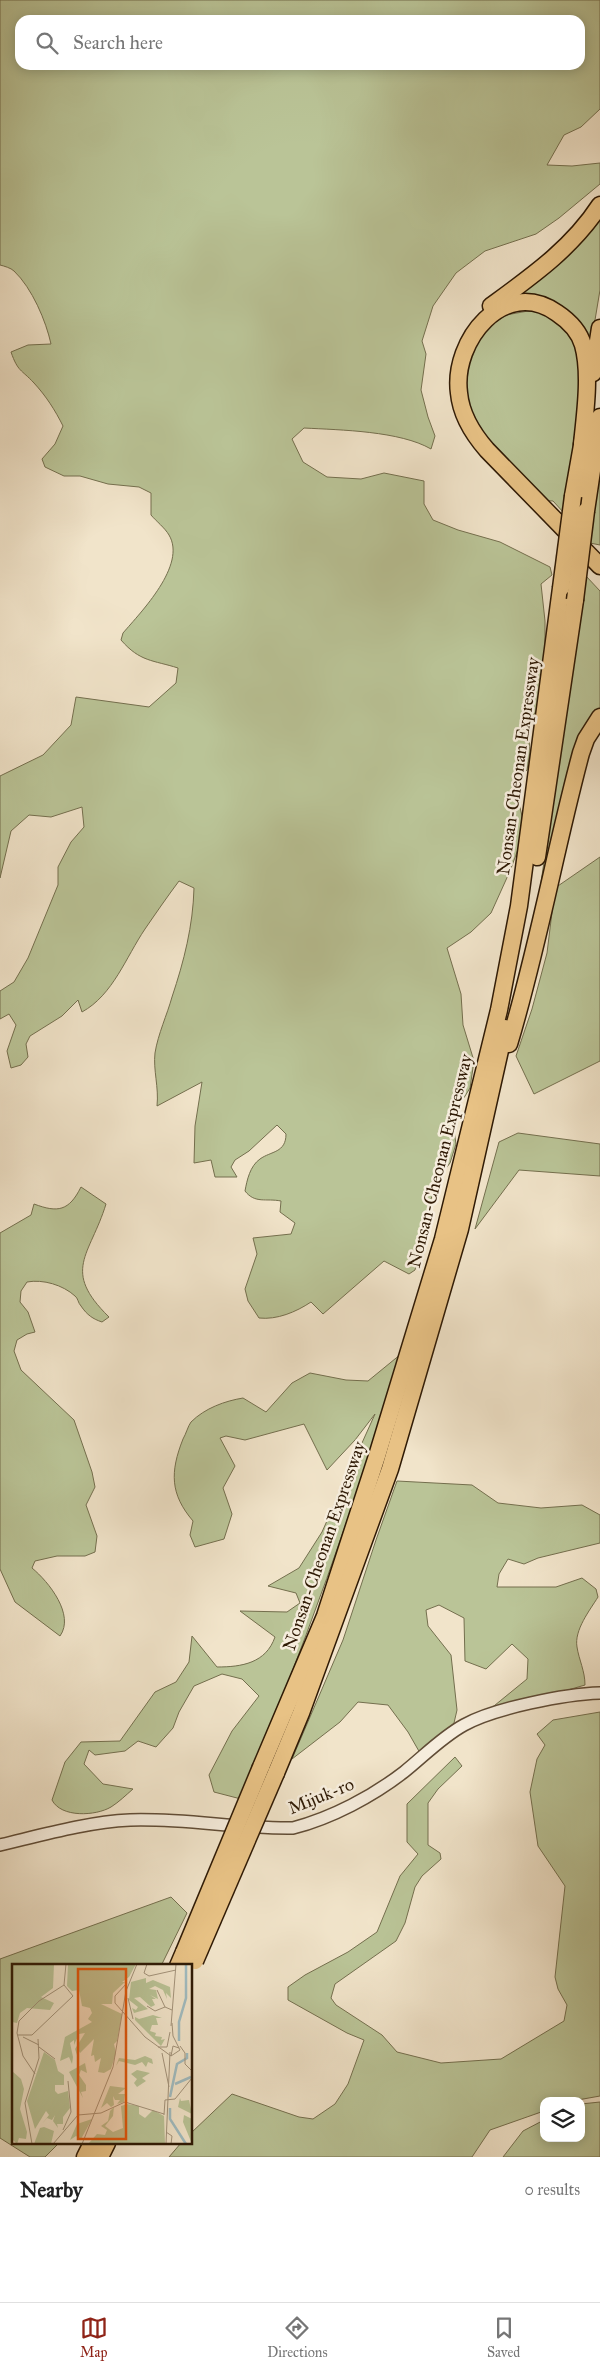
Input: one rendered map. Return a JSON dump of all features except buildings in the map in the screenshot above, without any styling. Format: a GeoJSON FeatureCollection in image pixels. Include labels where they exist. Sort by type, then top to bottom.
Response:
{"type":"FeatureCollection","features":[{"type":"Feature","properties":{"kind":"highway"},"geometry":{"type":"LineString","coordinates":[[600,205],[574,239],[550,262],[474,321],[455,353],[451,382],[454,410],[472,445],[600,578]]}},
{"type":"Feature","properties":{"kind":"highway"},"geometry":{"type":"LineString","coordinates":[[582,444],[585,356],[582,341],[575,330],[559,314],[540,304],[518,303],[493,313],[477,329],[462,357],[458,393],[464,414],[477,439],[600,566]]}},
{"type":"Feature","properties":{"kind":"highway","name":"Nonsan-Cheonan Expressway"},"geometry":{"type":"LineString","coordinates":[[187,1962],[269,1770],[324,1616],[377,1456],[444,1239],[499,1010],[519,906],[573,496],[600,328]]}},
{"type":"Feature","properties":{"kind":"highway","name":"Nonsan-Cheonan Expressway"},"geometry":{"type":"LineString","coordinates":[[269,1770],[301,1713],[390,1469],[460,1229],[485,1125],[528,913],[550,780],[600,416]]}},
{"type":"Feature","properties":{"kind":"highway"},"geometry":{"type":"LineString","coordinates":[[485,1125],[525,990],[554,856],[581,753],[586,739],[600,717]]}},
{"type":"Feature","properties":{"kind":"highway"},"geometry":{"type":"LineString","coordinates":[[84,2157],[91,2144]]}},
{"type":"Feature","properties":{"kind":"highway"},"geometry":{"type":"LineString","coordinates":[[100,2157],[106,2144]]}},
{"type":"Feature","properties":{"kind":"street","name":"Mijuk-ro"},"geometry":{"type":"LineString","coordinates":[[0,1845],[87,1826],[130,1820],[294,1828],[357,1801],[387,1785],[452,1733],[488,1714],[571,1696],[600,1693]]}},
{"type":"Feature","properties":{"kind":"green space"},"geometry":{"type":"Polygon","coordinates":[[[0,0],[600,0],[600,109],[581,127],[564,135],[547,165],[572,166],[600,163],[600,184],[559,218],[536,234],[485,251],[456,273],[433,306],[422,341],[426,354],[421,390],[435,436],[431,449],[403,438],[352,431],[304,428],[292,439],[303,462],[327,477],[361,479],[384,473],[424,481],[424,504],[433,520],[458,530],[500,542],[550,567],[552,575],[541,584],[545,621],[545,656],[540,703],[528,727],[530,752],[527,770],[514,782],[522,816],[520,844],[491,913],[471,932],[447,948],[461,994],[463,1025],[474,1061],[470,1088],[452,1117],[456,1144],[450,1163],[438,1179],[431,1199],[415,1270],[409,1274],[384,1261],[323,1314],[311,1302],[299,1309],[273,1318],[259,1318],[248,1301],[245,1289],[257,1254],[253,1238],[291,1234],[295,1223],[280,1212],[281,1201],[253,1198],[245,1191],[251,1169],[264,1156],[281,1148],[286,1134],[277,1125],[249,1151],[235,1160],[231,1167],[237,1177],[215,1177],[211,1160],[194,1163],[195,1126],[202,1082],[157,1106],[155,1053],[184,957],[190,930],[194,888],[179,881],[145,929],[111,986],[93,1005],[82,1012],[78,1000],[62,1016],[30,1036],[26,1044],[28,1057],[21,1065],[11,1068],[7,1051],[16,1025],[9,1014],[0,1019],[0,991],[14,982],[28,958],[58,885],[58,867],[71,842],[84,827],[82,807],[51,817],[29,815],[11,831],[0,878],[0,776],[43,755],[71,725],[76,697],[149,707],[176,683],[178,668],[134,653],[121,640],[123,633],[150,601],[167,574],[172,560],[173,547],[169,535],[151,515],[151,493],[139,487],[108,484],[80,476],[64,476],[45,467],[42,459],[55,444],[63,426],[42,393],[18,367],[11,352],[28,345],[51,344],[42,315],[27,286],[13,270],[0,265],[0,0]]]}},
{"type":"Feature","properties":{"kind":"green space"},"geometry":{"type":"Polygon","coordinates":[[[600,216],[600,290],[590,350],[582,330],[511,300],[600,216]]]}},
{"type":"Feature","properties":{"kind":"green space"},"geometry":{"type":"Polygon","coordinates":[[[528,311],[540,312],[554,318],[576,340],[582,382],[564,513],[553,501],[537,500],[510,472],[466,408],[462,375],[483,331],[506,315],[528,311]]]}},
{"type":"Feature","properties":{"kind":"green space"},"geometry":{"type":"Polygon","coordinates":[[[600,469],[600,545],[590,543],[600,469]]]}},
{"type":"Feature","properties":{"kind":"green space"},"geometry":{"type":"Polygon","coordinates":[[[586,576],[600,591],[600,711],[534,930],[586,576]]]}},
{"type":"Feature","properties":{"kind":"green space"},"geometry":{"type":"Polygon","coordinates":[[[600,857],[600,1061],[534,1094],[516,1056],[532,1009],[547,953],[555,888],[600,857]]]}},
{"type":"Feature","properties":{"kind":"green space"},"geometry":{"type":"Polygon","coordinates":[[[518,1133],[600,1144],[600,1176],[519,1170],[475,1229],[499,1142],[518,1133]]]}},
{"type":"Feature","properties":{"kind":"green space"},"geometry":{"type":"Polygon","coordinates":[[[81,1187],[106,1204],[87,1250],[83,1274],[86,1287],[94,1301],[109,1317],[102,1322],[93,1318],[83,1309],[76,1297],[59,1286],[40,1281],[27,1282],[21,1291],[20,1302],[28,1312],[35,1332],[17,1340],[14,1351],[21,1370],[74,1420],[92,1472],[95,1487],[86,1505],[97,1536],[95,1552],[85,1556],[57,1556],[35,1561],[32,1568],[46,1582],[58,1599],[64,1618],[64,1628],[60,1636],[15,1602],[0,1569],[0,1233],[31,1215],[34,1204],[50,1209],[62,1208],[72,1201],[81,1187]]]}},
{"type":"Feature","properties":{"kind":"green space"},"geometry":{"type":"Polygon","coordinates":[[[401,1354],[327,1579],[241,1799],[214,1792],[209,1775],[232,1731],[259,1696],[242,1679],[222,1674],[194,1686],[179,1712],[173,1728],[156,1747],[138,1741],[125,1751],[95,1755],[89,1750],[84,1764],[103,1784],[133,1789],[120,1801],[105,1810],[79,1814],[63,1810],[57,1806],[52,1800],[65,1762],[81,1742],[120,1741],[155,1692],[176,1682],[189,1662],[192,1636],[217,1667],[235,1666],[252,1662],[266,1653],[275,1637],[240,1611],[287,1612],[300,1603],[296,1593],[268,1586],[299,1568],[322,1532],[375,1414],[355,1440],[327,1470],[304,1424],[245,1440],[226,1436],[220,1438],[235,1466],[223,1488],[232,1514],[224,1539],[195,1547],[190,1535],[193,1521],[180,1501],[174,1482],[174,1472],[179,1451],[191,1422],[202,1413],[216,1406],[243,1398],[266,1412],[292,1383],[310,1373],[346,1380],[368,1381],[401,1354]]]}},
{"type":"Feature","properties":{"kind":"green space"},"geometry":{"type":"Polygon","coordinates":[[[397,1481],[472,1485],[498,1503],[541,1508],[582,1505],[600,1515],[600,1543],[538,1558],[524,1564],[508,1559],[499,1574],[497,1587],[556,1587],[582,1578],[596,1589],[598,1597],[583,1620],[577,1641],[585,1685],[527,1705],[489,1710],[527,1679],[528,1659],[512,1644],[486,1669],[465,1661],[464,1618],[439,1605],[426,1610],[428,1626],[451,1655],[457,1710],[454,1723],[420,1753],[408,1732],[388,1705],[358,1702],[340,1722],[292,1759],[343,1640],[397,1481]]]}},
{"type":"Feature","properties":{"kind":"green space"},"geometry":{"type":"Polygon","coordinates":[[[600,1712],[600,2096],[585,2099],[585,2097],[540,2097],[540,2112],[490,2130],[472,2157],[169,2157],[180,2144],[192,2144],[192,2132],[232,2094],[299,2117],[313,2119],[335,2104],[348,2084],[364,2040],[347,2033],[288,2000],[288,1987],[305,1975],[348,1952],[377,1932],[400,1876],[418,1854],[407,1842],[407,1804],[455,1757],[462,1766],[438,1789],[428,1803],[428,1845],[440,1853],[441,1859],[422,1876],[415,1887],[405,1923],[396,1941],[335,1984],[331,1998],[336,2005],[382,2035],[397,2052],[441,2063],[501,2059],[564,2021],[567,2005],[558,1989],[555,1977],[565,1886],[538,1846],[530,1792],[537,1759],[545,1745],[537,1734],[553,1720],[600,1712]]]}},
{"type":"Feature","properties":{"kind":"green space"},"geometry":{"type":"Polygon","coordinates":[[[171,1897],[187,1913],[162,1964],[12,1964],[12,2144],[58,2144],[45,2157],[30,2157],[0,2138],[0,1959],[171,1897]]]}},
{"type":"Feature","properties":{"kind":"green space"},"geometry":{"type":"Polygon","coordinates":[[[600,2102],[600,2157],[503,2157],[523,2131],[540,2122],[540,2142],[585,2142],[585,2104],[600,2102]]]}}]}
